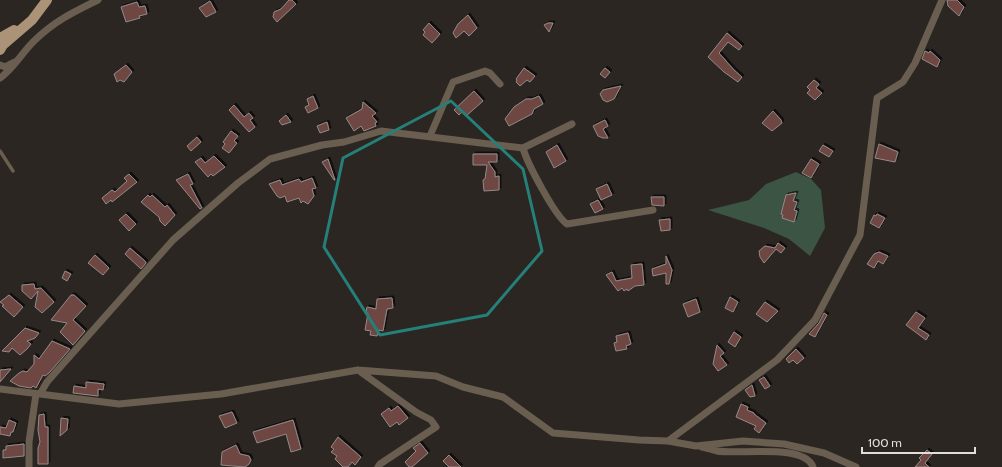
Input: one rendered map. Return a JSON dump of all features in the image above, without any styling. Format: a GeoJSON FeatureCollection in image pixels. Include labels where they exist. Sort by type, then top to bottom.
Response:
{"type":"FeatureCollection","features":[{"type":"Feature","properties":{"kind":"main road"},"geometry":{"type":"LineString","coordinates":[[0,50],[3,45],[32,20],[47,0]]}},
{"type":"Feature","properties":{"kind":"main road"},"geometry":{"type":"LineString","coordinates":[[0,38],[32,20]]}},
{"type":"Feature","properties":{"kind":"street"},"geometry":{"type":"LineString","coordinates":[[0,78],[8,72],[34,41],[57,20],[98,0]]}},
{"type":"Feature","properties":{"kind":"street"},"geometry":{"type":"LineString","coordinates":[[668,441],[778,360],[815,320],[860,235],[878,98],[903,82],[915,62],[942,0]]}},
{"type":"Feature","properties":{"kind":"street"},"geometry":{"type":"LineString","coordinates":[[0,65],[5,67],[15,62]]}},
{"type":"Feature","properties":{"kind":"street"},"geometry":{"type":"LineString","coordinates":[[430,136],[453,82],[485,71],[500,84]]}},
{"type":"Feature","properties":{"kind":"street"},"geometry":{"type":"LineString","coordinates":[[29,467],[29,442],[36,394],[40,394],[47,382],[173,240],[238,184],[270,159],[322,145],[344,142],[381,131],[523,148],[572,124]]}},
{"type":"Feature","properties":{"kind":"street"},"geometry":{"type":"LineString","coordinates":[[523,148],[550,202],[561,220],[567,224],[653,210]]}},
{"type":"Feature","properties":{"kind":"street"},"geometry":{"type":"LineString","coordinates":[[358,370],[416,412],[431,420],[436,427],[380,464],[378,467]]}},
{"type":"Feature","properties":{"kind":"street"},"geometry":{"type":"LineString","coordinates":[[0,389],[119,404],[222,394],[358,370],[436,376],[463,387],[504,397],[553,433],[668,441],[717,451],[790,453],[804,457],[810,461],[813,467]]}},
{"type":"Feature","properties":{"kind":"street"},"geometry":{"type":"LineString","coordinates":[[696,446],[743,441],[784,444],[824,453],[856,467]]}},
{"type":"Feature","properties":{"kind":"lane"},"geometry":{"type":"LineString","coordinates":[[0,151],[13,172]]}},
{"type":"Feature","properties":{"kind":"highlighted area"},"geometry":{"type":"Polygon","coordinates":[[[451,101],[523,169],[542,251],[487,315],[380,335],[324,247],[343,158],[451,101]]]}},
{"type":"Feature","properties":{"kind":"green space"},"geometry":{"type":"Polygon","coordinates":[[[796,172],[811,179],[821,190],[825,228],[810,256],[789,239],[764,228],[708,210],[749,200],[766,184],[796,172]]]}},
{"type":"Feature","properties":{"kind":"building"},"geometry":{"type":"Polygon","coordinates":[[[289,0],[292,0],[296,4],[277,22],[273,17],[274,12],[281,9],[289,0]]]}},
{"type":"Feature","properties":{"kind":"building"},"geometry":{"type":"Polygon","coordinates":[[[947,0],[957,0],[964,7],[959,16],[948,6],[947,0]]]}},
{"type":"Feature","properties":{"kind":"building"},"geometry":{"type":"Polygon","coordinates":[[[210,1],[216,12],[206,17],[199,8],[210,1]]]}},
{"type":"Feature","properties":{"kind":"building"},"geometry":{"type":"Polygon","coordinates":[[[137,2],[139,7],[145,6],[147,14],[139,16],[140,18],[126,22],[121,7],[137,2]]]}},
{"type":"Feature","properties":{"kind":"building"},"geometry":{"type":"Polygon","coordinates":[[[468,15],[477,28],[469,36],[464,31],[456,38],[453,33],[454,31],[458,24],[468,15]]]}},
{"type":"Feature","properties":{"kind":"building"},"geometry":{"type":"Polygon","coordinates":[[[429,23],[440,34],[432,43],[423,35],[425,32],[423,30],[429,23]]]}},
{"type":"Feature","properties":{"kind":"building"},"geometry":{"type":"Polygon","coordinates":[[[553,23],[549,32],[544,25],[553,23]]]}},
{"type":"Feature","properties":{"kind":"building"},"geometry":{"type":"Polygon","coordinates":[[[727,33],[742,46],[739,50],[728,42],[719,53],[742,77],[738,82],[724,72],[708,57],[727,33]]]}},
{"type":"Feature","properties":{"kind":"building"},"geometry":{"type":"Polygon","coordinates":[[[925,51],[929,53],[930,51],[940,60],[937,67],[922,59],[925,51]]]}},
{"type":"Feature","properties":{"kind":"building"},"geometry":{"type":"Polygon","coordinates":[[[126,65],[132,72],[124,82],[120,80],[117,82],[114,74],[126,65]]]}},
{"type":"Feature","properties":{"kind":"building"},"geometry":{"type":"Polygon","coordinates":[[[524,68],[535,76],[530,82],[527,80],[520,86],[516,82],[516,79],[524,68]]]}},
{"type":"Feature","properties":{"kind":"building"},"geometry":{"type":"Polygon","coordinates":[[[605,68],[610,72],[605,78],[600,74],[605,68]]]}},
{"type":"Feature","properties":{"kind":"building"},"geometry":{"type":"Polygon","coordinates":[[[814,80],[819,84],[816,88],[822,93],[815,100],[807,93],[810,90],[807,87],[814,80]]]}},
{"type":"Feature","properties":{"kind":"building"},"geometry":{"type":"Polygon","coordinates":[[[621,86],[614,99],[607,102],[603,100],[600,94],[603,90],[621,86]]]}},
{"type":"Feature","properties":{"kind":"building"},"geometry":{"type":"Polygon","coordinates":[[[474,91],[483,101],[466,116],[462,112],[459,115],[454,110],[474,91]]]}},
{"type":"Feature","properties":{"kind":"building"},"geometry":{"type":"Polygon","coordinates":[[[313,96],[318,108],[308,113],[305,107],[309,105],[307,99],[313,96]]]}},
{"type":"Feature","properties":{"kind":"building"},"geometry":{"type":"Polygon","coordinates":[[[539,96],[543,104],[534,109],[532,114],[509,126],[505,119],[514,107],[526,99],[532,99],[539,96]]]}},
{"type":"Feature","properties":{"kind":"building"},"geometry":{"type":"Polygon","coordinates":[[[363,102],[376,113],[372,116],[377,122],[375,123],[376,126],[364,131],[361,126],[354,131],[346,118],[362,109],[363,102]]]}},
{"type":"Feature","properties":{"kind":"building"},"geometry":{"type":"Polygon","coordinates":[[[234,105],[244,117],[249,113],[253,118],[250,120],[255,127],[249,132],[229,110],[234,105]]]}},
{"type":"Feature","properties":{"kind":"building"},"geometry":{"type":"Polygon","coordinates":[[[773,111],[782,123],[772,131],[762,123],[773,111]]]}},
{"type":"Feature","properties":{"kind":"building"},"geometry":{"type":"Polygon","coordinates":[[[286,115],[291,122],[282,125],[279,121],[286,115]]]}},
{"type":"Feature","properties":{"kind":"building"},"geometry":{"type":"Polygon","coordinates":[[[605,120],[608,126],[603,129],[608,138],[598,136],[593,126],[605,120]]]}},
{"type":"Feature","properties":{"kind":"building"},"geometry":{"type":"Polygon","coordinates":[[[327,122],[329,130],[320,133],[317,126],[327,122]]]}},
{"type":"Feature","properties":{"kind":"building"},"geometry":{"type":"Polygon","coordinates":[[[231,131],[238,136],[234,141],[237,143],[229,153],[222,148],[225,144],[223,142],[231,131]]]}},
{"type":"Feature","properties":{"kind":"building"},"geometry":{"type":"Polygon","coordinates":[[[197,137],[201,142],[191,151],[187,146],[197,137]]]}},
{"type":"Feature","properties":{"kind":"building"},"geometry":{"type":"Polygon","coordinates":[[[879,144],[898,152],[895,162],[875,158],[879,144]]]}},
{"type":"Feature","properties":{"kind":"building"},"geometry":{"type":"Polygon","coordinates":[[[557,145],[566,161],[554,168],[546,152],[557,145]]]}},
{"type":"Feature","properties":{"kind":"building"},"geometry":{"type":"Polygon","coordinates":[[[823,145],[833,151],[829,157],[819,151],[823,145]]]}},
{"type":"Feature","properties":{"kind":"building"},"geometry":{"type":"Polygon","coordinates":[[[473,154],[497,154],[497,162],[488,162],[495,172],[495,177],[499,176],[499,190],[484,191],[483,180],[485,179],[487,165],[473,165],[473,154]]]}},
{"type":"Feature","properties":{"kind":"building"},"geometry":{"type":"Polygon","coordinates":[[[214,156],[225,167],[213,176],[211,174],[208,177],[195,162],[201,158],[205,163],[214,156]]]}},
{"type":"Feature","properties":{"kind":"building"},"geometry":{"type":"Polygon","coordinates":[[[328,159],[335,180],[322,162],[328,159]]]}},
{"type":"Feature","properties":{"kind":"building"},"geometry":{"type":"Polygon","coordinates":[[[811,159],[819,164],[811,178],[802,173],[811,159]]]}},
{"type":"Feature","properties":{"kind":"building"},"geometry":{"type":"Polygon","coordinates":[[[129,174],[137,182],[112,202],[111,200],[106,204],[102,198],[112,190],[115,192],[127,181],[124,178],[129,174]]]}},
{"type":"Feature","properties":{"kind":"building"},"geometry":{"type":"Polygon","coordinates":[[[188,174],[193,184],[190,185],[202,208],[200,209],[176,180],[188,174]]]}},
{"type":"Feature","properties":{"kind":"building"},"geometry":{"type":"Polygon","coordinates":[[[312,178],[316,188],[312,189],[314,196],[308,204],[303,201],[301,203],[299,198],[287,202],[285,196],[280,198],[277,196],[269,184],[280,180],[282,185],[299,179],[301,182],[312,178]]]}},
{"type":"Feature","properties":{"kind":"building"},"geometry":{"type":"Polygon","coordinates":[[[607,184],[612,195],[601,200],[596,189],[607,184]]]}},
{"type":"Feature","properties":{"kind":"building"},"geometry":{"type":"Polygon","coordinates":[[[796,193],[793,201],[797,202],[794,210],[797,211],[794,222],[782,218],[783,215],[781,214],[786,195],[796,193]]]}},
{"type":"Feature","properties":{"kind":"building"},"geometry":{"type":"Polygon","coordinates":[[[148,195],[150,197],[152,195],[165,207],[167,205],[175,215],[165,226],[160,221],[159,217],[141,202],[148,195]]]}},
{"type":"Feature","properties":{"kind":"building"},"geometry":{"type":"Polygon","coordinates":[[[651,197],[664,197],[664,206],[652,205],[651,197]]]}},
{"type":"Feature","properties":{"kind":"building"},"geometry":{"type":"Polygon","coordinates":[[[598,200],[603,209],[595,213],[590,204],[598,200]]]}},
{"type":"Feature","properties":{"kind":"building"},"geometry":{"type":"Polygon","coordinates":[[[126,214],[136,224],[129,231],[119,220],[126,214]]]}},
{"type":"Feature","properties":{"kind":"building"},"geometry":{"type":"Polygon","coordinates":[[[877,214],[885,218],[879,228],[870,223],[874,215],[876,216],[877,214]]]}},
{"type":"Feature","properties":{"kind":"building"},"geometry":{"type":"Polygon","coordinates":[[[670,219],[670,230],[661,231],[659,220],[670,219]]]}},
{"type":"Feature","properties":{"kind":"building"},"geometry":{"type":"Polygon","coordinates":[[[778,243],[785,248],[781,253],[776,249],[764,263],[760,257],[759,251],[765,246],[775,248],[778,243]]]}},
{"type":"Feature","properties":{"kind":"building"},"geometry":{"type":"Polygon","coordinates":[[[130,248],[145,261],[146,263],[141,269],[125,254],[130,248]]]}},
{"type":"Feature","properties":{"kind":"building"},"geometry":{"type":"Polygon","coordinates":[[[879,252],[888,256],[883,264],[878,261],[874,268],[867,264],[874,254],[879,252]]]}},
{"type":"Feature","properties":{"kind":"building"},"geometry":{"type":"Polygon","coordinates":[[[95,255],[109,268],[103,275],[88,263],[95,255]]]}},
{"type":"Feature","properties":{"kind":"building"},"geometry":{"type":"Polygon","coordinates":[[[666,256],[672,270],[669,284],[666,284],[666,273],[653,276],[652,269],[666,264],[666,256]]]}},
{"type":"Feature","properties":{"kind":"building"},"geometry":{"type":"Polygon","coordinates":[[[642,264],[644,285],[635,286],[628,291],[627,289],[624,291],[622,288],[618,291],[606,275],[612,272],[616,281],[632,278],[631,265],[642,264]]]}},
{"type":"Feature","properties":{"kind":"building"},"geometry":{"type":"Polygon","coordinates":[[[65,271],[71,274],[67,281],[62,278],[65,271]]]}},
{"type":"Feature","properties":{"kind":"building"},"geometry":{"type":"Polygon","coordinates":[[[34,284],[35,289],[41,288],[54,302],[42,313],[35,307],[38,291],[31,299],[22,291],[22,285],[34,284]]]}},
{"type":"Feature","properties":{"kind":"building"},"geometry":{"type":"Polygon","coordinates":[[[9,295],[23,307],[14,317],[2,306],[4,305],[0,302],[9,295]]]}},
{"type":"Feature","properties":{"kind":"building"},"geometry":{"type":"Polygon","coordinates":[[[71,295],[74,295],[86,306],[73,320],[85,331],[73,345],[60,332],[67,323],[51,320],[71,295]]]}},
{"type":"Feature","properties":{"kind":"building"},"geometry":{"type":"Polygon","coordinates":[[[730,297],[738,302],[733,312],[725,308],[730,297]]]}},
{"type":"Feature","properties":{"kind":"building"},"geometry":{"type":"Polygon","coordinates":[[[392,298],[393,308],[387,309],[383,331],[379,330],[377,336],[370,335],[371,331],[365,330],[368,313],[366,313],[367,307],[376,309],[377,299],[392,298]]]}},
{"type":"Feature","properties":{"kind":"building"},"geometry":{"type":"Polygon","coordinates":[[[696,299],[700,312],[688,317],[683,304],[696,299]]]}},
{"type":"Feature","properties":{"kind":"building"},"geometry":{"type":"Polygon","coordinates":[[[765,302],[778,311],[767,322],[756,314],[765,302]]]}},
{"type":"Feature","properties":{"kind":"building"},"geometry":{"type":"Polygon","coordinates":[[[916,312],[925,318],[918,328],[929,335],[926,340],[906,325],[916,312]]]}},
{"type":"Feature","properties":{"kind":"building"},"geometry":{"type":"Polygon","coordinates":[[[824,313],[827,315],[815,337],[809,334],[819,323],[824,313]]]}},
{"type":"Feature","properties":{"kind":"building"},"geometry":{"type":"Polygon","coordinates":[[[25,328],[39,333],[35,338],[27,341],[31,344],[27,349],[20,355],[12,348],[9,352],[2,351],[25,328]]]}},
{"type":"Feature","properties":{"kind":"building"},"geometry":{"type":"Polygon","coordinates":[[[734,332],[741,337],[735,347],[728,342],[734,332]]]}},
{"type":"Feature","properties":{"kind":"building"},"geometry":{"type":"Polygon","coordinates":[[[628,333],[631,344],[626,346],[627,349],[616,351],[614,343],[617,342],[616,336],[628,333]]]}},
{"type":"Feature","properties":{"kind":"building"},"geometry":{"type":"Polygon","coordinates":[[[52,341],[70,349],[49,373],[45,376],[43,375],[36,388],[33,386],[31,388],[19,386],[10,381],[19,373],[23,371],[27,372],[34,364],[34,355],[39,359],[52,341]]]}},
{"type":"Feature","properties":{"kind":"building"},"geometry":{"type":"Polygon","coordinates":[[[717,345],[724,353],[720,356],[727,365],[718,371],[713,364],[717,345]]]}},
{"type":"Feature","properties":{"kind":"building"},"geometry":{"type":"Polygon","coordinates":[[[796,349],[804,358],[797,364],[793,360],[789,363],[786,359],[796,349]]]}},
{"type":"Feature","properties":{"kind":"building"},"geometry":{"type":"Polygon","coordinates":[[[11,369],[0,382],[0,370],[11,369]]]}},
{"type":"Feature","properties":{"kind":"building"},"geometry":{"type":"Polygon","coordinates":[[[764,377],[770,386],[765,389],[759,380],[764,377]]]}},
{"type":"Feature","properties":{"kind":"building"},"geometry":{"type":"Polygon","coordinates":[[[86,382],[104,384],[103,390],[98,389],[98,396],[73,393],[74,386],[86,388],[86,382]]]}},
{"type":"Feature","properties":{"kind":"building"},"geometry":{"type":"Polygon","coordinates":[[[752,385],[755,396],[750,397],[745,390],[752,385]]]}},
{"type":"Feature","properties":{"kind":"building"},"geometry":{"type":"Polygon","coordinates":[[[741,404],[748,407],[747,410],[754,413],[766,423],[759,433],[754,429],[756,426],[736,417],[741,404]]]}},
{"type":"Feature","properties":{"kind":"building"},"geometry":{"type":"Polygon","coordinates":[[[398,406],[408,418],[399,425],[397,422],[390,427],[381,414],[389,408],[391,411],[398,406]]]}},
{"type":"Feature","properties":{"kind":"building"},"geometry":{"type":"Polygon","coordinates":[[[232,412],[237,423],[225,428],[219,416],[232,412]]]}},
{"type":"Feature","properties":{"kind":"building"},"geometry":{"type":"Polygon","coordinates":[[[44,414],[45,427],[48,427],[48,464],[38,464],[38,448],[40,442],[38,430],[39,415],[44,414]]]}},
{"type":"Feature","properties":{"kind":"building"},"geometry":{"type":"Polygon","coordinates":[[[61,418],[68,419],[67,430],[60,436],[61,418]]]}},
{"type":"Feature","properties":{"kind":"building"},"geometry":{"type":"Polygon","coordinates":[[[9,420],[16,423],[13,432],[11,432],[10,436],[0,434],[0,427],[6,428],[9,420]]]}},
{"type":"Feature","properties":{"kind":"building"},"geometry":{"type":"Polygon","coordinates":[[[293,420],[301,449],[291,452],[286,434],[257,443],[253,432],[293,420]]]}},
{"type":"Feature","properties":{"kind":"building"},"geometry":{"type":"Polygon","coordinates":[[[338,437],[361,457],[355,465],[352,462],[348,467],[343,467],[335,459],[337,456],[331,452],[334,449],[331,447],[338,437]]]}},
{"type":"Feature","properties":{"kind":"building"},"geometry":{"type":"Polygon","coordinates":[[[420,443],[428,453],[412,467],[409,467],[405,462],[416,451],[413,448],[420,443]]]}},
{"type":"Feature","properties":{"kind":"building"},"geometry":{"type":"Polygon","coordinates":[[[24,444],[24,456],[3,458],[3,450],[6,450],[6,446],[24,444]]]}},
{"type":"Feature","properties":{"kind":"building"},"geometry":{"type":"Polygon","coordinates":[[[236,445],[240,454],[249,456],[251,460],[249,464],[245,467],[221,465],[222,452],[236,445]]]}},
{"type":"Feature","properties":{"kind":"building"},"geometry":{"type":"Polygon","coordinates":[[[927,450],[932,454],[925,463],[929,467],[915,467],[921,460],[919,458],[927,450]]]}},
{"type":"Feature","properties":{"kind":"building"},"geometry":{"type":"Polygon","coordinates":[[[449,455],[461,467],[449,467],[443,461],[449,455]]]}}]}
